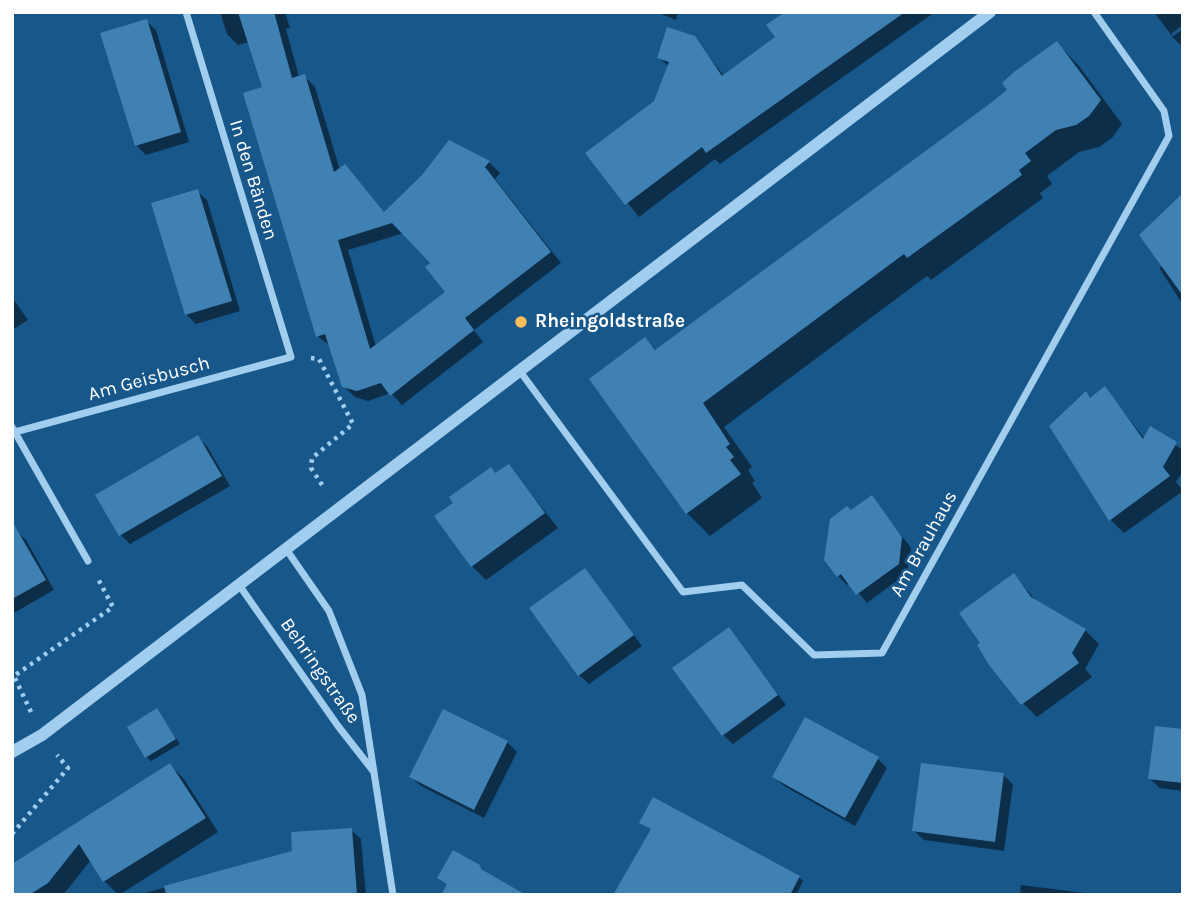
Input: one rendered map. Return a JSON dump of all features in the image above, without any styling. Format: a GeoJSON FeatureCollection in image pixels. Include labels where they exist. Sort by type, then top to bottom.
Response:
{"type":"FeatureCollection","features":[{"type":"Feature","properties":{"kind":"street","name":"In den Bänden"},"geometry":{"type":"LineString","coordinates":[[186,12],[291,357]]}},
{"type":"Feature","properties":{"kind":"street"},"geometry":{"type":"LineString","coordinates":[[12,752],[42,735],[990,12]]}},
{"type":"Feature","properties":{"kind":"street","name":"Am Brauhaus"},"geometry":{"type":"LineString","coordinates":[[519,370],[683,592],[742,585],[814,655],[882,653],[1169,136],[1164,111],[1094,12]]}},
{"type":"Feature","properties":{"kind":"street","name":"Am Geisbusch"},"geometry":{"type":"LineString","coordinates":[[88,561],[14,429],[291,357]]}},
{"type":"Feature","properties":{"kind":"street","name":"Behringstraße"},"geometry":{"type":"LineString","coordinates":[[286,549],[329,611],[362,695],[393,895]]}},
{"type":"Feature","properties":{"kind":"street","name":"Behringstraße"},"geometry":{"type":"LineString","coordinates":[[239,585],[338,726],[376,775]]}},
{"type":"Feature","properties":{"kind":"path"},"geometry":{"type":"LineString","coordinates":[[291,357],[319,359],[353,424],[312,458],[311,468],[338,510]]}},
{"type":"Feature","properties":{"kind":"path"},"geometry":{"type":"LineString","coordinates":[[12,834],[68,768],[42,735],[14,676],[113,607],[88,561]]}},
{"type":"Feature","properties":{"kind":"building"},"geometry":{"type":"Polygon","coordinates":[[[238,12],[274,12],[292,78],[305,74],[334,172],[345,164],[384,212],[422,175],[449,140],[490,161],[485,167],[551,252],[465,318],[474,330],[390,396],[381,383],[357,391],[342,387],[325,334],[316,337],[243,93],[262,87],[238,12]],[[392,223],[338,240],[370,349],[445,292],[425,267],[430,263],[392,223]]]}},
{"type":"Feature","properties":{"kind":"building"},"geometry":{"type":"Polygon","coordinates":[[[785,12],[905,12],[706,153],[702,147],[625,205],[585,153],[654,101],[669,62],[657,58],[667,27],[695,36],[722,76],[775,37],[766,25],[785,12]]]}},
{"type":"Feature","properties":{"kind":"building"},"geometry":{"type":"Polygon","coordinates":[[[147,19],[181,132],[135,146],[100,33],[147,19]]]}},
{"type":"Feature","properties":{"kind":"building"},"geometry":{"type":"Polygon","coordinates":[[[1057,41],[1101,100],[1089,116],[1076,125],[1056,130],[1025,153],[1031,161],[1019,170],[1022,175],[907,258],[904,254],[703,403],[730,444],[726,447],[734,457],[730,460],[741,474],[686,514],[589,379],[645,337],[655,350],[988,105],[1007,90],[1002,83],[1057,41]]]}},
{"type":"Feature","properties":{"kind":"building"},"geometry":{"type":"Polygon","coordinates":[[[198,189],[232,301],[185,315],[151,203],[198,189]]]}},
{"type":"Feature","properties":{"kind":"building"},"geometry":{"type":"Polygon","coordinates":[[[1183,193],[1183,296],[1139,235],[1183,193]]]}},
{"type":"Feature","properties":{"kind":"building"},"geometry":{"type":"Polygon","coordinates":[[[1105,386],[1143,439],[1150,426],[1177,442],[1163,467],[1170,476],[1109,521],[1049,426],[1086,391],[1090,398],[1105,386]]]}},
{"type":"Feature","properties":{"kind":"building"},"geometry":{"type":"Polygon","coordinates":[[[198,435],[222,476],[119,536],[95,495],[198,435]]]}},
{"type":"Feature","properties":{"kind":"building"},"geometry":{"type":"Polygon","coordinates":[[[509,464],[545,513],[471,567],[434,516],[453,503],[449,497],[491,467],[495,473],[509,464]]]}},
{"type":"Feature","properties":{"kind":"building"},"geometry":{"type":"Polygon","coordinates":[[[872,495],[902,537],[899,564],[856,595],[841,574],[837,577],[824,560],[830,519],[847,506],[851,510],[872,495]]]}},
{"type":"Feature","properties":{"kind":"building"},"geometry":{"type":"Polygon","coordinates":[[[12,521],[46,580],[12,599],[12,521]]]}},
{"type":"Feature","properties":{"kind":"building"},"geometry":{"type":"Polygon","coordinates":[[[585,568],[634,635],[578,676],[529,608],[585,568]]]}},
{"type":"Feature","properties":{"kind":"building"},"geometry":{"type":"Polygon","coordinates":[[[1014,573],[1031,597],[1086,629],[1072,653],[1079,663],[1021,705],[989,665],[977,645],[980,643],[959,613],[1014,573]]]}},
{"type":"Feature","properties":{"kind":"building"},"geometry":{"type":"Polygon","coordinates":[[[729,627],[778,695],[722,736],[672,668],[729,627]]]}},
{"type":"Feature","properties":{"kind":"building"},"geometry":{"type":"Polygon","coordinates":[[[157,708],[176,739],[145,758],[127,727],[157,708]]]}},
{"type":"Feature","properties":{"kind":"building"},"geometry":{"type":"Polygon","coordinates":[[[443,709],[508,741],[474,810],[409,777],[443,709]]]}},
{"type":"Feature","properties":{"kind":"building"},"geometry":{"type":"Polygon","coordinates":[[[805,717],[879,757],[845,818],[772,777],[805,717]]]}},
{"type":"Feature","properties":{"kind":"building"},"geometry":{"type":"Polygon","coordinates":[[[1155,726],[1183,729],[1183,783],[1148,779],[1155,726]]]}},
{"type":"Feature","properties":{"kind":"building"},"geometry":{"type":"Polygon","coordinates":[[[170,763],[206,818],[103,882],[79,844],[48,883],[29,895],[12,895],[12,864],[170,763]]]}},
{"type":"Feature","properties":{"kind":"building"},"geometry":{"type":"Polygon","coordinates":[[[921,763],[1004,773],[995,842],[912,831],[921,763]]]}},
{"type":"Feature","properties":{"kind":"building"},"geometry":{"type":"Polygon","coordinates":[[[653,797],[800,876],[790,895],[613,895],[651,829],[639,823],[653,797]]]}},
{"type":"Feature","properties":{"kind":"building"},"geometry":{"type":"Polygon","coordinates":[[[352,828],[357,895],[166,895],[164,886],[292,851],[291,832],[352,828]]]}},
{"type":"Feature","properties":{"kind":"building"},"geometry":{"type":"Polygon","coordinates":[[[453,850],[526,895],[441,895],[447,884],[437,878],[453,850]]]}},
{"type":"Feature","properties":{"kind":"place","name":"Rheingoldstraße"},"geometry":{"type":"Point","coordinates":[521,322]}}]}
